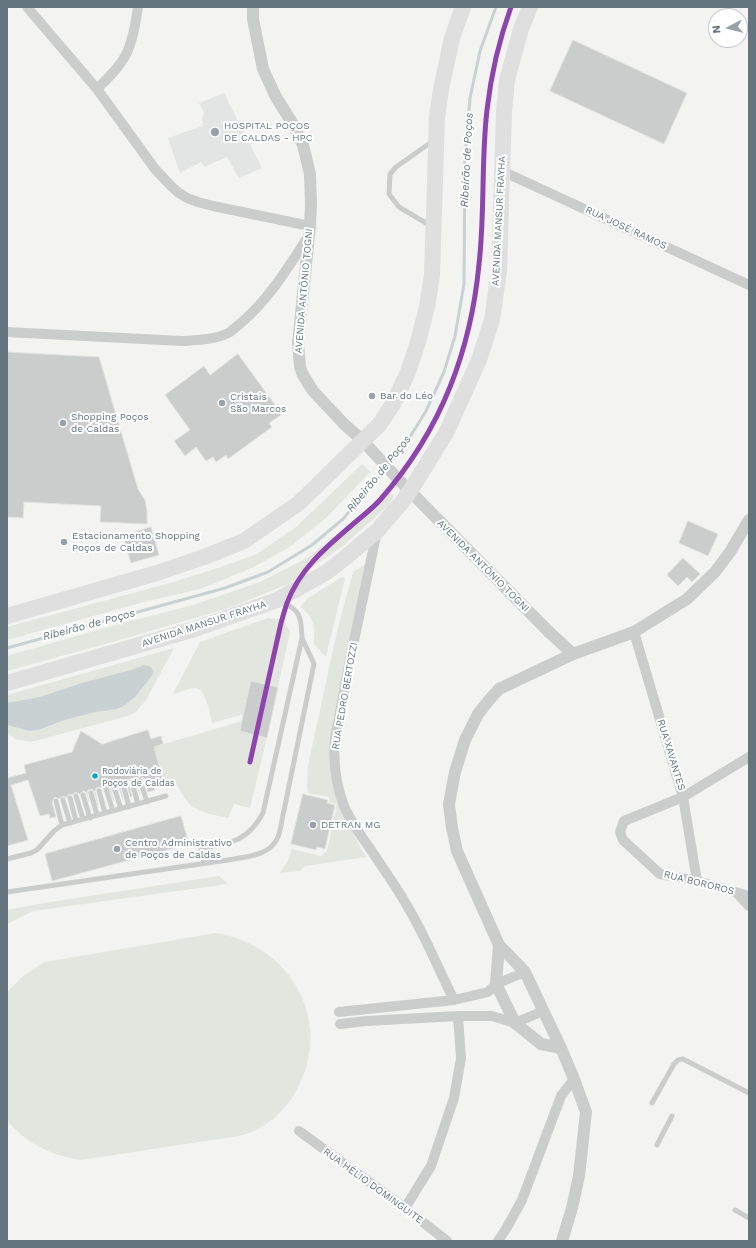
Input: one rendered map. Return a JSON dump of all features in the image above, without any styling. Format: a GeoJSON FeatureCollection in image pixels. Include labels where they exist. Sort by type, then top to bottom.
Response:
{"type":"FeatureCollection","features":[{"type":"Feature","properties":{"kind":"main road"},"geometry":{"type":"LineString","coordinates":[[7,616],[157,573],[204,557],[244,541],[299,503],[379,425],[392,404],[408,372],[418,342],[427,306],[432,274],[437,117],[441,89],[452,38],[463,7]]}},
{"type":"Feature","properties":{"kind":"main road","name":"AVENIDA MANSUR FRAYHA"},"geometry":{"type":"LineString","coordinates":[[7,683],[196,629],[277,600],[327,572],[365,542],[377,531],[410,491],[446,433],[479,360],[492,320],[499,271],[504,112],[507,80],[521,29],[530,7]]}},
{"type":"Feature","properties":{"kind":"street"},"geometry":{"type":"LineString","coordinates":[[7,332],[182,341],[201,340],[216,337],[230,332],[252,313],[267,297],[309,231],[198,202],[179,193],[155,169],[98,89],[27,7]]}},
{"type":"Feature","properties":{"kind":"street"},"geometry":{"type":"LineString","coordinates":[[36,18],[38,7]]}},
{"type":"Feature","properties":{"kind":"street"},"geometry":{"type":"LineString","coordinates":[[98,89],[116,70],[128,51],[134,32],[138,7]]}},
{"type":"Feature","properties":{"kind":"street","name":"AVENIDA ANTÔNIO TOGNI"},"geometry":{"type":"LineString","coordinates":[[253,7],[253,19],[263,69],[276,97],[291,121],[303,145],[310,174],[311,204],[298,343],[300,367],[303,375],[313,391],[344,424],[362,440],[398,479],[548,631],[573,654]]}},
{"type":"Feature","properties":{"kind":"street","name":"RUA JOSÉ RAMOS"},"geometry":{"type":"LineString","coordinates":[[502,171],[749,285]]}},
{"type":"Feature","properties":{"kind":"street"},"geometry":{"type":"LineString","coordinates":[[562,1241],[572,1208],[579,1176],[586,1112],[561,1048],[525,972],[499,945],[457,850],[452,828],[450,804],[454,772],[465,740],[478,714],[499,689],[573,654],[634,632],[687,599],[715,572],[730,552],[749,520]]}},
{"type":"Feature","properties":{"kind":"street","name":"RUA PEDRO BERTOZZI"},"geometry":{"type":"LineString","coordinates":[[377,531],[335,739],[334,750],[336,774],[344,805],[348,814],[410,910],[454,1000]]}},
{"type":"Feature","properties":{"kind":"street","name":"AVENIDA ANTÔNIO TOGNI"},"geometry":{"type":"LineString","coordinates":[[548,631],[562,659]]}},
{"type":"Feature","properties":{"kind":"street","name":"RUA XAVANTES"},"geometry":{"type":"LineString","coordinates":[[634,632],[683,797],[696,881]]}},
{"type":"Feature","properties":{"kind":"street"},"geometry":{"type":"LineString","coordinates":[[683,797],[749,757]]}},
{"type":"Feature","properties":{"kind":"street","name":"RUA BOROROS"},"geometry":{"type":"LineString","coordinates":[[683,797],[624,820],[620,832],[623,840],[660,874],[696,881],[749,896]]}},
{"type":"Feature","properties":{"kind":"street"},"geometry":{"type":"LineString","coordinates":[[735,892],[749,906]]}},
{"type":"Feature","properties":{"kind":"street"},"geometry":{"type":"LineString","coordinates":[[499,945],[496,984],[515,1023]]}},
{"type":"Feature","properties":{"kind":"street"},"geometry":{"type":"LineString","coordinates":[[339,1012],[454,1000],[488,992],[496,984],[525,972]]}},
{"type":"Feature","properties":{"kind":"street"},"geometry":{"type":"LineString","coordinates":[[515,1023],[543,1011]]}},
{"type":"Feature","properties":{"kind":"street"},"geometry":{"type":"LineString","coordinates":[[340,1024],[366,1021],[458,1016],[492,1016],[515,1023],[541,1044],[561,1048]]}},
{"type":"Feature","properties":{"kind":"street"},"geometry":{"type":"LineString","coordinates":[[405,1208],[431,1166],[454,1098],[461,1058],[458,1016]]}},
{"type":"Feature","properties":{"kind":"street"},"geometry":{"type":"LineString","coordinates":[[498,1241],[522,1200],[561,1096],[574,1079]]}},
{"type":"Feature","properties":{"kind":"street","name":"RUA HÉLIO DOMINGUITE"},"geometry":{"type":"LineString","coordinates":[[298,1131],[405,1208],[447,1241]]}},
{"type":"Feature","properties":{"kind":"lane"},"geometry":{"type":"LineString","coordinates":[[434,228],[399,207],[389,194],[390,174],[396,167],[437,138]]}},
{"type":"Feature","properties":{"kind":"lane"},"geometry":{"type":"LineString","coordinates":[[204,863],[201,848],[236,841],[249,833],[257,824],[263,813],[302,638],[301,621],[298,614],[291,606],[277,600]]}},
{"type":"Feature","properties":{"kind":"lane"},"geometry":{"type":"LineString","coordinates":[[7,892],[204,863],[261,853],[270,848],[278,838],[314,664],[302,638]]}},
{"type":"Feature","properties":{"kind":"lane"},"geometry":{"type":"LineString","coordinates":[[140,780],[147,802]]}},
{"type":"Feature","properties":{"kind":"lane"},"geometry":{"type":"LineString","coordinates":[[132,782],[138,804]]}},
{"type":"Feature","properties":{"kind":"lane"},"geometry":{"type":"LineString","coordinates":[[123,784],[129,807]]}},
{"type":"Feature","properties":{"kind":"lane"},"geometry":{"type":"LineString","coordinates":[[114,787],[121,809]]}},
{"type":"Feature","properties":{"kind":"lane"},"geometry":{"type":"LineString","coordinates":[[106,788],[113,811]]}},
{"type":"Feature","properties":{"kind":"lane"},"geometry":{"type":"LineString","coordinates":[[98,790],[105,814]]}},
{"type":"Feature","properties":{"kind":"lane"},"geometry":{"type":"LineString","coordinates":[[91,793],[97,816]]}},
{"type":"Feature","properties":{"kind":"lane"},"geometry":{"type":"LineString","coordinates":[[83,795],[90,818]]}},
{"type":"Feature","properties":{"kind":"lane"},"geometry":{"type":"LineString","coordinates":[[76,796],[83,820]]}},
{"type":"Feature","properties":{"kind":"lane"},"geometry":{"type":"LineString","coordinates":[[7,859],[32,853],[37,850],[54,831],[62,825],[166,796]]}},
{"type":"Feature","properties":{"kind":"lane"},"geometry":{"type":"LineString","coordinates":[[70,798],[76,821]]}},
{"type":"Feature","properties":{"kind":"lane"},"geometry":{"type":"LineString","coordinates":[[63,800],[70,823]]}},
{"type":"Feature","properties":{"kind":"lane"},"geometry":{"type":"LineString","coordinates":[[56,801],[62,825]]}},
{"type":"Feature","properties":{"kind":"lane"},"geometry":{"type":"LineString","coordinates":[[652,1103],[674,1064],[678,1060],[683,1059],[749,1093]]}},
{"type":"Feature","properties":{"kind":"lane"},"geometry":{"type":"LineString","coordinates":[[657,1144],[672,1116]]}},
{"type":"Feature","properties":{"kind":"lane"},"geometry":{"type":"LineString","coordinates":[[735,1210],[749,1218]]}},
{"type":"Feature","properties":{"kind":"shaded area","name":"HOSPITAL POÇOS DE CALDAS - HPC"},"geometry":{"type":"Polygon","coordinates":[[[224,93],[262,168],[239,178],[227,157],[204,167],[201,162],[180,173],[168,138],[203,126],[202,118],[204,113],[199,103],[224,93]]]}},
{"type":"Feature","properties":{"kind":"shaded area"},"geometry":{"type":"Polygon","coordinates":[[[362,464],[370,472],[327,517],[291,546],[252,568],[200,589],[144,602],[7,640],[7,627],[170,583],[257,554],[296,527],[362,464]]]}},
{"type":"Feature","properties":{"kind":"shaded area"},"geometry":{"type":"Polygon","coordinates":[[[386,490],[394,496],[388,506],[344,545],[290,583],[232,607],[7,671],[7,656],[108,627],[193,605],[260,582],[307,558],[348,527],[386,490]]]}},
{"type":"Feature","properties":{"kind":"shaded area"},"geometry":{"type":"Polygon","coordinates":[[[370,559],[333,746],[340,805],[366,857],[305,866],[300,871],[280,873],[287,863],[292,849],[321,856],[327,851],[337,804],[329,802],[329,797],[308,793],[308,766],[337,631],[353,572],[370,559]]]}},
{"type":"Feature","properties":{"kind":"shaded area"},"geometry":{"type":"Polygon","coordinates":[[[342,577],[345,578],[326,657],[314,644],[313,623],[309,615],[300,607],[308,598],[342,577]]]}},
{"type":"Feature","properties":{"kind":"shaded area"},"geometry":{"type":"Polygon","coordinates":[[[268,618],[280,619],[285,622],[290,632],[278,687],[251,681],[244,714],[212,723],[207,702],[199,689],[193,688],[173,694],[200,642],[268,618]]]}},
{"type":"Feature","properties":{"kind":"shaded area"},"geometry":{"type":"Polygon","coordinates":[[[174,648],[146,700],[136,712],[128,716],[31,742],[16,739],[7,734],[7,695],[174,648]]]}},
{"type":"Feature","properties":{"kind":"shaded area"},"geometry":{"type":"Polygon","coordinates":[[[144,665],[151,667],[153,674],[135,697],[117,709],[95,712],[30,731],[7,725],[7,703],[40,697],[144,665]]]}},
{"type":"Feature","properties":{"kind":"shaded area"},"geometry":{"type":"Polygon","coordinates":[[[242,721],[240,731],[267,737],[250,808],[234,804],[228,818],[209,814],[196,809],[191,805],[181,793],[176,783],[165,786],[154,747],[242,721]]]}},
{"type":"Feature","properties":{"kind":"shaded area"},"geometry":{"type":"Polygon","coordinates":[[[219,876],[228,884],[33,911],[7,924],[7,910],[219,876]]]}},
{"type":"Feature","properties":{"kind":"shaded area"},"geometry":{"type":"Polygon","coordinates":[[[216,933],[243,940],[266,953],[285,970],[299,991],[308,1014],[310,1039],[307,1065],[291,1099],[272,1120],[257,1130],[239,1136],[80,1160],[59,1155],[39,1147],[14,1128],[7,1120],[7,993],[15,983],[45,962],[216,933]]]}},
{"type":"Feature","properties":{"kind":"building"},"geometry":{"type":"Polygon","coordinates":[[[573,40],[687,93],[664,144],[550,91],[573,40]]]}},
{"type":"Feature","properties":{"kind":"building","name":"Shopping Poços de Caldas"},"geometry":{"type":"Polygon","coordinates":[[[7,352],[99,357],[138,489],[145,500],[147,524],[100,522],[101,506],[24,502],[23,518],[7,517],[7,352]]]}},
{"type":"Feature","properties":{"kind":"building","name":"Cristais São Marcos"},"geometry":{"type":"Polygon","coordinates":[[[238,354],[281,415],[269,423],[272,427],[228,459],[226,455],[216,462],[213,457],[206,461],[196,447],[185,456],[174,441],[190,430],[165,395],[204,366],[210,375],[238,354]]]}},
{"type":"Feature","properties":{"kind":"building"},"geometry":{"type":"Polygon","coordinates":[[[688,521],[718,534],[708,556],[679,543],[688,521]]]}},
{"type":"Feature","properties":{"kind":"building"},"geometry":{"type":"Polygon","coordinates":[[[151,527],[159,555],[131,563],[123,536],[151,527]]]}},
{"type":"Feature","properties":{"kind":"building"},"geometry":{"type":"Polygon","coordinates":[[[683,558],[700,574],[692,582],[687,577],[678,586],[667,575],[683,558]]]}},
{"type":"Feature","properties":{"kind":"building"},"geometry":{"type":"Polygon","coordinates":[[[251,681],[278,687],[267,738],[240,731],[251,681]]]}},
{"type":"Feature","properties":{"kind":"building","name":"Rodoviária de Poços de Caldas"},"geometry":{"type":"Polygon","coordinates":[[[148,730],[151,739],[161,736],[163,744],[154,747],[163,780],[153,783],[155,790],[148,792],[144,778],[139,776],[136,781],[133,778],[129,779],[128,781],[132,796],[130,797],[127,783],[124,780],[120,781],[119,783],[123,799],[118,785],[115,783],[112,783],[110,787],[114,801],[108,786],[104,785],[102,788],[96,788],[95,792],[92,789],[88,790],[89,802],[87,793],[84,791],[79,794],[75,792],[72,795],[69,794],[66,798],[64,796],[59,799],[55,797],[52,802],[56,817],[50,818],[49,814],[40,816],[28,780],[11,785],[28,840],[7,846],[7,778],[26,773],[24,765],[72,752],[81,731],[102,744],[148,730]]]}},
{"type":"Feature","properties":{"kind":"building","name":"DETRAN MG"},"geometry":{"type":"Polygon","coordinates":[[[303,794],[328,800],[327,803],[335,805],[325,849],[317,847],[316,850],[291,844],[303,794]]]}},
{"type":"Feature","properties":{"kind":"building","name":"Centro Administrativo de Poços de Caldas"},"geometry":{"type":"Polygon","coordinates":[[[181,816],[189,844],[52,881],[45,854],[181,816]]]}},
{"type":"Feature","properties":{"kind":"waterway","name":"Ribeirão de Poços"},"geometry":{"type":"LineString","coordinates":[[388,465],[405,445],[426,411],[444,372],[455,336],[464,284],[465,159],[470,98],[480,51],[496,7]]}},
{"type":"Feature","properties":{"kind":"waterway","name":"Ribeirão de Poços"},"geometry":{"type":"LineString","coordinates":[[7,648],[225,588],[268,572],[312,545],[343,519],[385,469]]}},
{"type":"Feature","properties":{"kind":"transit line"},"geometry":{"type":"LineString","coordinates":[[250,762],[281,623],[292,591],[314,560],[370,510],[401,474],[428,432],[444,402],[456,372],[469,327],[477,280],[481,245],[485,129],[489,97],[499,45],[511,7]]}},
{"type":"Feature","properties":{"kind":"place","name":"HOSPITAL POÇOS DE CALDAS - HPC"},"geometry":{"type":"Point","coordinates":[215,132]}},
{"type":"Feature","properties":{"kind":"place","name":"Bar do Léo"},"geometry":{"type":"Point","coordinates":[372,396]}},
{"type":"Feature","properties":{"kind":"place","name":"Cristais São Marcos"},"geometry":{"type":"Point","coordinates":[222,403]}},
{"type":"Feature","properties":{"kind":"place","name":"Shopping Poços de Caldas"},"geometry":{"type":"Point","coordinates":[63,423]}},
{"type":"Feature","properties":{"kind":"place","name":"Estacionamento Shopping Poços de Caldas"},"geometry":{"type":"Point","coordinates":[64,542]}},
{"type":"Feature","properties":{"kind":"place","name":"Rodoviária de Poços de Caldas"},"geometry":{"type":"Point","coordinates":[95,776]}},
{"type":"Feature","properties":{"kind":"place","name":"DETRAN MG"},"geometry":{"type":"Point","coordinates":[313,825]}},
{"type":"Feature","properties":{"kind":"place","name":"Centro Administrativo de Poços de Caldas"},"geometry":{"type":"Point","coordinates":[117,849]}}]}
